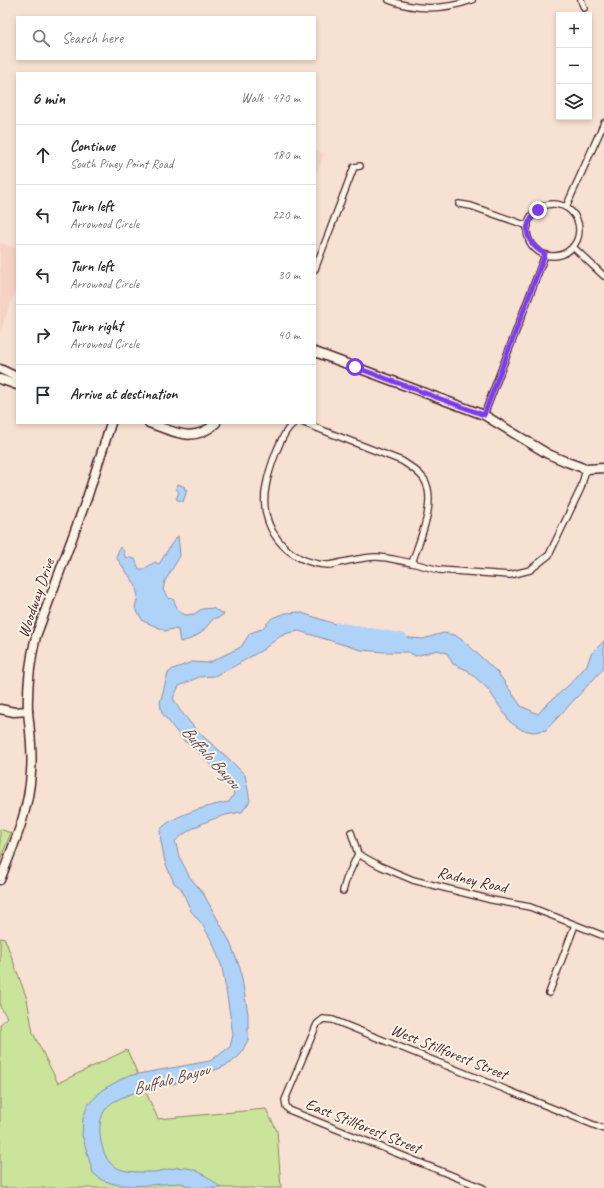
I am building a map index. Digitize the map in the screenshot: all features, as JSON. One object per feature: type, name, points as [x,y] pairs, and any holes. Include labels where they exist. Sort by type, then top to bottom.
[{"type":"street","points":[[390,0],[405,6],[437,8],[458,5],[472,0]]},
{"type":"street","points":[[581,0],[584,8]]},
{"type":"street","points":[[566,207],[603,126]]},
{"type":"street","points":[[316,266],[354,167],[360,166]]},
{"type":"street","points":[[459,204],[471,206],[528,226]]},
{"type":"street","points":[[557,204],[566,207],[574,214],[579,225],[578,238],[573,247],[563,254],[553,256],[536,250],[530,242],[528,226],[530,220],[539,209],[548,205],[557,204]]},
{"type":"street","points":[[573,247],[604,276]]},
{"type":"street","points":[[484,415],[545,254]]},
{"type":"street","points":[[316,352],[484,415],[548,454],[567,462],[586,468],[604,468]]},
{"type":"street","points":[[0,369],[16,377]]},
{"type":"street","points":[[0,379],[16,385]]},
{"type":"street","name":"Woodway Drive","points":[[0,880],[21,827],[29,798],[32,771],[28,711],[29,672],[36,636],[87,498],[111,424]]},
{"type":"street","points":[[152,424],[179,434],[191,435],[199,434],[214,425]]},
{"type":"street","points":[[293,424],[280,443],[268,473],[264,494],[266,518],[280,544],[297,557],[313,563],[329,565],[375,557],[412,563],[439,570],[510,575],[530,570],[550,555],[581,488],[586,468]]},
{"type":"street","points":[[307,424],[402,461],[414,469],[424,479],[430,498],[429,508],[412,563]]},
{"type":"street","points":[[0,709],[14,712],[28,711]]},
{"type":"street","points":[[343,891],[348,875],[358,854],[350,832]]},
{"type":"street","name":"Radney Road","points":[[358,854],[380,866],[413,880],[492,900],[530,907],[604,936]]},
{"type":"street","points":[[548,993],[575,925]]},
{"type":"street","name":"West Stillforest Street","points":[[304,1055],[317,1024],[323,1019],[333,1020],[604,1129]]},
{"type":"street","name":"East Stillforest Street","points":[[304,1055],[285,1100],[286,1106],[290,1110],[483,1188]]},
{"type":"shaded area","points":[[316,150],[324,154],[316,174]]},
{"type":"shaded area","points":[[0,243],[16,248],[16,290],[0,332]]},
{"type":"green space","points":[[0,829],[11,833],[0,860]]},
{"type":"green space","points":[[0,938],[5,939],[27,999],[33,1033],[58,1083],[127,1050],[158,1119],[266,1109],[277,1131],[281,1188],[0,1188],[0,1025],[7,1017],[0,1007]]},
{"type":"water","points":[[178,484],[185,487],[184,489],[187,490],[183,502],[176,499],[179,492],[176,489]]},
{"type":"water","points":[[178,536],[180,556],[165,581],[163,590],[168,598],[173,599],[179,612],[186,615],[194,614],[202,609],[213,608],[224,614],[218,618],[214,618],[201,633],[191,639],[180,642],[178,630],[173,629],[165,631],[143,621],[135,608],[138,596],[135,584],[116,557],[120,547],[123,550],[125,557],[135,559],[139,569],[144,569],[155,562],[159,564]]},
{"type":"water","points":[[299,612],[365,634],[423,639],[443,633],[455,635],[466,643],[498,673],[521,706],[538,714],[569,685],[587,665],[591,654],[604,641],[604,668],[546,730],[534,732],[522,730],[510,722],[488,689],[467,670],[453,664],[447,653],[437,650],[416,656],[408,652],[361,650],[299,631],[288,633],[279,637],[264,649],[214,676],[199,677],[179,686],[173,698],[179,709],[198,732],[245,775],[250,801],[242,812],[216,818],[189,830],[175,841],[179,856],[189,876],[203,893],[229,940],[240,968],[248,1014],[248,1040],[240,1055],[231,1063],[218,1069],[167,1086],[147,1089],[121,1098],[106,1108],[101,1122],[100,1136],[103,1148],[107,1159],[115,1167],[139,1172],[154,1172],[175,1168],[187,1168],[201,1173],[221,1188],[193,1188],[181,1183],[132,1186],[114,1184],[102,1180],[93,1173],[82,1135],[83,1118],[88,1105],[102,1090],[127,1076],[210,1061],[230,1047],[233,1035],[222,967],[213,943],[202,924],[191,911],[181,888],[174,883],[165,862],[160,830],[182,815],[202,808],[229,802],[234,794],[228,783],[192,746],[184,741],[162,713],[160,703],[168,673],[173,669],[192,662],[208,663],[241,647],[250,633],[262,629],[272,618],[286,613]]},
{"type":"waterway","name":"Buffalo Bayou","points":[[338,627],[403,638]]},
{"type":"route","points":[[355,367],[484,415],[545,254],[536,250],[530,242],[528,235],[530,220],[538,210]]}]
